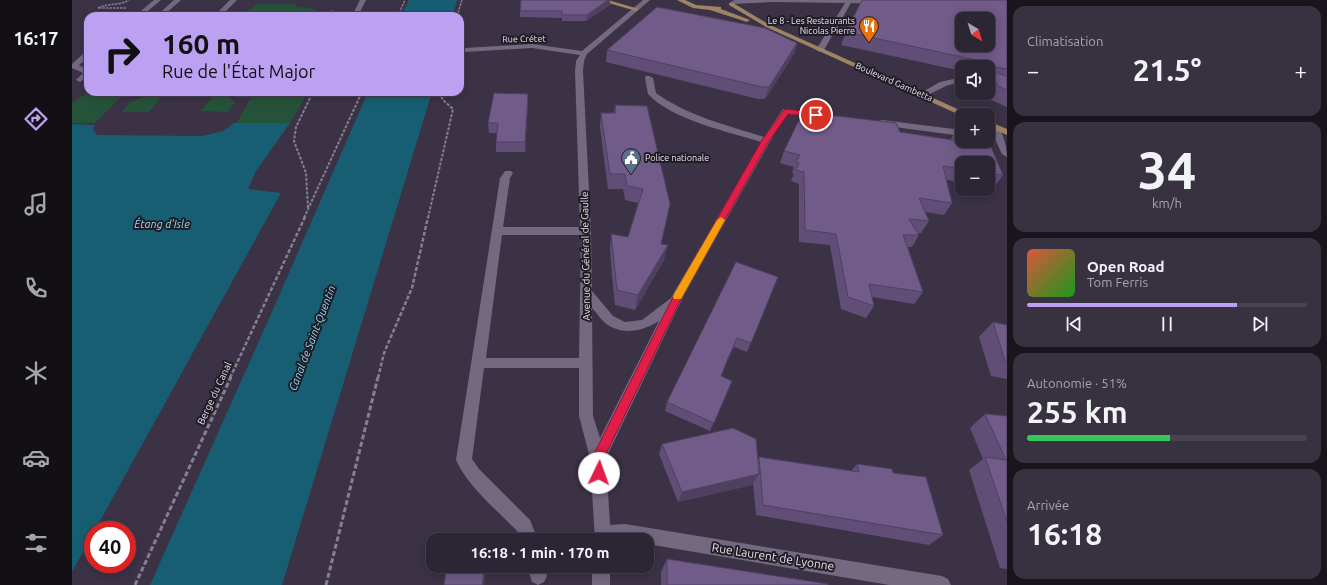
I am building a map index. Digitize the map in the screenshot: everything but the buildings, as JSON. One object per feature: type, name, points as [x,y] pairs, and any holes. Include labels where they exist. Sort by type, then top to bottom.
[{"type":"main road","points":[[601,0],[636,9]]},
{"type":"main road","points":[[680,0],[695,7],[712,8],[724,7],[732,2],[768,26]]},
{"type":"main road","points":[[712,8],[768,26]]},
{"type":"main road","name":"Boulevard Gambetta","points":[[768,26],[955,110]]},
{"type":"main road","points":[[995,128],[1007,132]]},
{"type":"street","points":[[143,12],[158,0]]},
{"type":"street","points":[[164,12],[178,0]]},
{"type":"street","points":[[221,12],[234,0]]},
{"type":"street","points":[[357,12],[363,0]]},
{"type":"street","points":[[584,52],[647,0]]},
{"type":"street","points":[[732,2],[772,0],[849,0],[885,2]]},
{"type":"street","points":[[820,50],[849,0]]},
{"type":"street","points":[[636,9],[647,12]]},
{"type":"street","points":[[779,40],[794,43],[803,42]]},
{"type":"street","name":"Rue Crétet","points":[[465,50],[532,46],[584,52]]},
{"type":"street","name":"Avenue du Général de Gaulle","points":[[584,52],[580,61],[579,71],[586,231],[586,416],[598,458],[603,533]]},
{"type":"street","points":[[84,57],[74,66],[84,68]]},
{"type":"street","points":[[649,78],[652,94],[663,103],[684,115],[765,140]]},
{"type":"street","points":[[921,95],[943,84],[955,81]]},
{"type":"street","points":[[598,458],[678,295],[765,140],[786,111],[839,118]]},
{"type":"street","points":[[870,122],[955,132]]},
{"type":"street","points":[[995,134],[1007,154]]},
{"type":"street","points":[[508,173],[505,178],[464,460],[473,474],[524,526],[527,533]]},
{"type":"street","points":[[497,231],[586,231]]},
{"type":"street","points":[[586,292],[609,319],[624,327],[645,324],[657,316],[678,295]]},
{"type":"street","points":[[479,363],[585,364]]},
{"type":"street","name":"Rue Laurent de Lyonne","points":[[621,533],[631,533]]},
{"type":"street","name":"Rue Laurent de Lyonne","points":[[654,537],[942,585]]},
{"type":"street","points":[[601,573],[601,585]]},
{"type":"path","points":[[129,0],[123,5],[102,5],[98,8],[148,8]]},
{"type":"path","points":[[400,12],[405,0]]},
{"type":"path","points":[[459,12],[462,0]]},
{"type":"path","points":[[308,208],[306,173],[294,141],[296,127],[311,96]]},
{"type":"path","name":"Berge du Canal","points":[[135,585],[360,96]]},
{"type":"path","points":[[326,585],[384,353],[412,288],[453,109],[443,100],[441,96]]},
{"type":"green space","points":[[257,4],[296,4],[296,7],[310,8],[320,12],[246,12]]},
{"type":"green space","points":[[84,95],[142,96],[121,97],[95,123],[72,123],[72,103]]},
{"type":"green space","points":[[147,96],[163,96],[149,112],[122,112],[130,102]]},
{"type":"green space","points":[[213,96],[228,96],[235,102],[228,112],[201,111]]},
{"type":"green space","points":[[235,96],[306,96],[290,123],[237,123],[251,97],[238,98]]},
{"type":"water","points":[[409,0],[457,0],[454,12],[403,12]]},
{"type":"water","name":"Canal de Saint-Quentin","points":[[366,96],[431,96],[282,585],[150,585]]},
{"type":"water","name":"Étang d'Isle","points":[[234,123],[290,123],[256,171],[248,189],[281,193],[100,521],[84,521],[84,550],[72,572],[72,124],[95,125],[93,129],[97,135],[202,136],[223,131]]},
{"type":"slow traffic","points":[[678,297],[721,220]]},
{"type":"place","name":"Le 8 - Les Restaurants Nicolas Pierre","points":[[869,43]]},
{"type":"place","name":"Police nationale","points":[[631,175]]},
{"type":"route","points":[[599,473],[598,458],[678,295],[765,140],[786,111],[816,115]]}]
